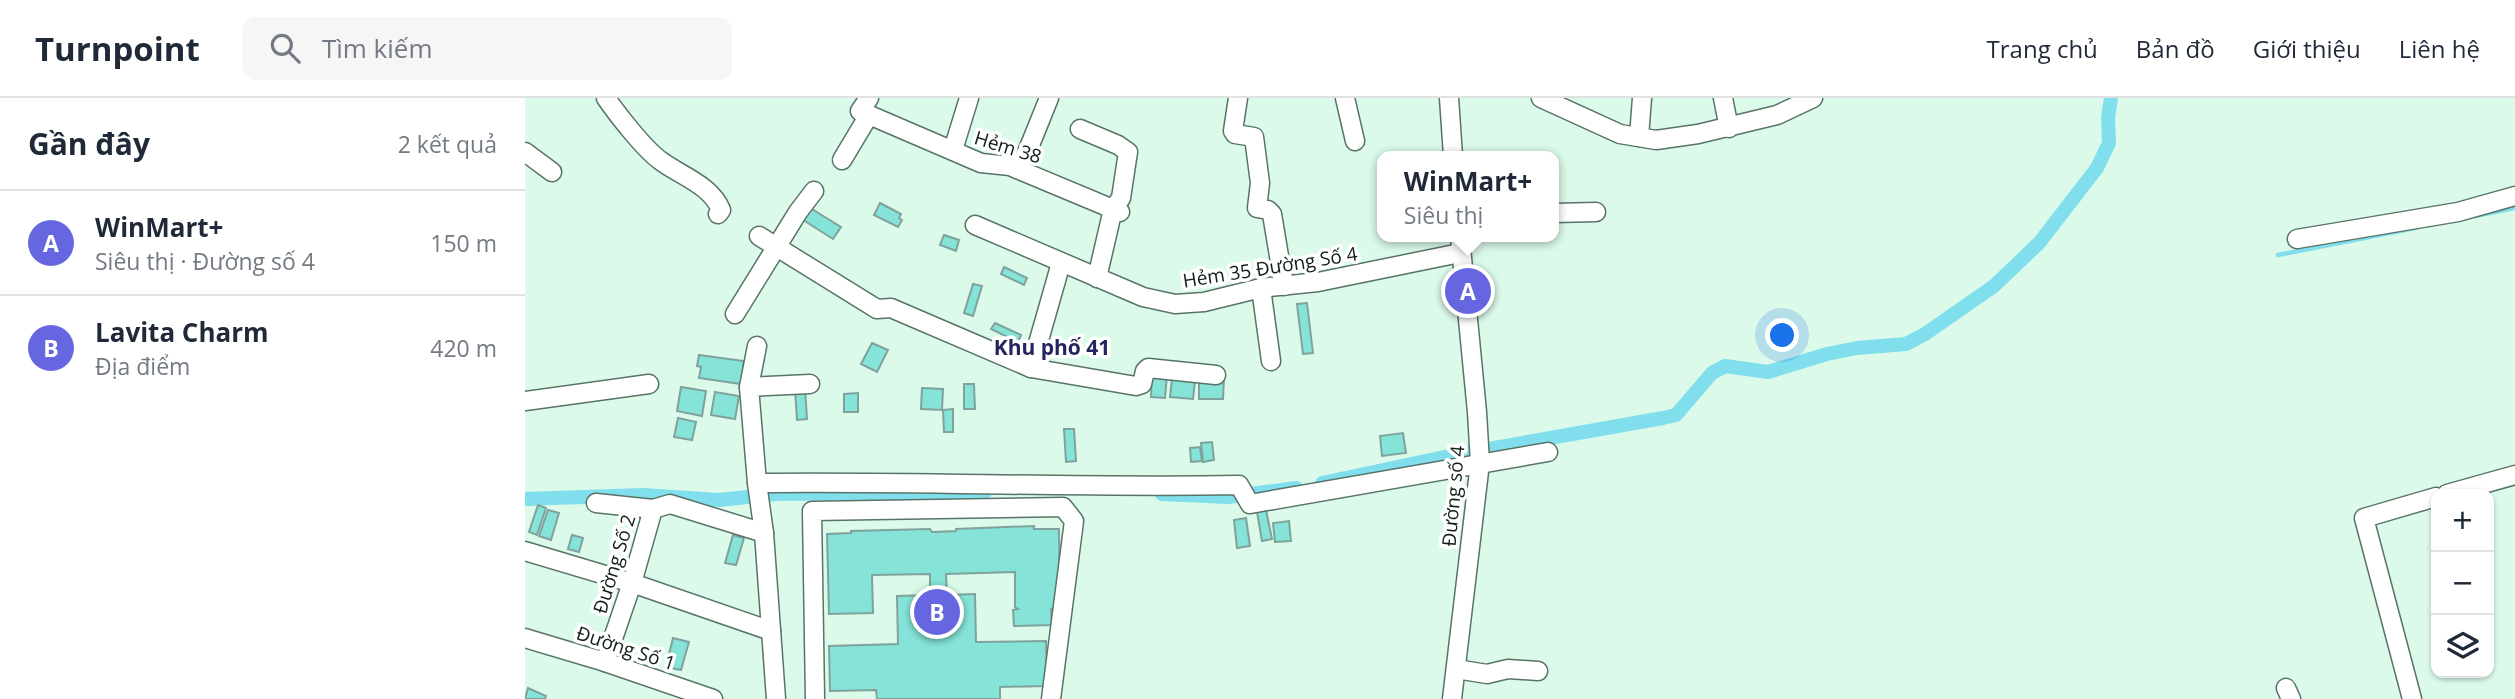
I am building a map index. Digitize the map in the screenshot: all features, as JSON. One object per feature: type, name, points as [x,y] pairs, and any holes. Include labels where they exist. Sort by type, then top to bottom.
[{"type":"street","points":[[606,98],[659,160],[697,182],[718,203],[721,210],[718,214]]},
{"type":"street","points":[[953,150],[969,98]]},
{"type":"street","points":[[1017,169],[1028,150],[1049,98]]},
{"type":"street","points":[[1238,98],[1233,131],[1235,134],[1254,137],[1260,183],[1257,208],[1268,210],[1272,214],[1284,286]]},
{"type":"street","points":[[1345,98],[1355,141]]},
{"type":"street","points":[[1448,98],[1453,151]]},
{"type":"street","points":[[1541,98],[1620,134],[1656,140],[1729,128],[1777,116],[1806,100]]},
{"type":"street","points":[[1639,137],[1642,98]]},
{"type":"street","points":[[1723,98],[1729,128]]},
{"type":"street","points":[[842,160],[869,106]]},
{"type":"street","name":"Hẻm 38","points":[[869,106],[981,163],[1017,169],[1117,210]]},
{"type":"street","points":[[1080,129],[1128,152],[1121,198],[1097,278]]},
{"type":"street","points":[[525,152],[552,172]]},
{"type":"street","points":[[735,314],[814,191]]},
{"type":"street","points":[[2297,239],[2458,212],[2515,196]]},
{"type":"street","points":[[1559,213],[1596,212]]},
{"type":"street","name":"Hẻm 35 Đường Số 4","points":[[975,225],[1143,297],[1174,304],[1204,302],[1261,288],[1318,282],[1460,245]]},
{"type":"street","points":[[759,236],[877,309],[891,308],[1031,368],[1136,386],[1142,384],[1148,368],[1216,374]]},
{"type":"street","name":"Đường số 4","points":[[1452,699],[1480,463],[1460,245]]},
{"type":"street","points":[[1031,368],[1061,263]]},
{"type":"street","points":[[1261,288],[1271,361]]},
{"type":"street","points":[[757,346],[749,387],[764,533],[776,699]]},
{"type":"street","points":[[525,401],[649,384]]},
{"type":"street","points":[[749,387],[810,384]]},
{"type":"street","points":[[757,483],[889,481],[1239,485],[1250,504],[1548,452]]},
{"type":"street","points":[[2465,489],[2515,475]]},
{"type":"street","points":[[2412,699],[2364,518],[2431,498]]},
{"type":"street","points":[[596,503],[653,509]]},
{"type":"street","name":"Đường Số 2","points":[[605,662],[632,583],[653,509],[670,504],[764,533]]},
{"type":"street","points":[[815,699],[813,511],[1063,507],[1075,521],[1051,699]]},
{"type":"street","points":[[525,551],[632,583],[771,631]]},
{"type":"street","name":"Đường Số 1","points":[[525,638],[713,699]]},
{"type":"street","points":[[1456,669],[1487,674],[1508,669],[1538,671]]},
{"type":"building","points":[[880,203],[901,214],[899,218],[902,220],[898,227],[874,215]]},
{"type":"building","points":[[807,206],[841,227],[833,239],[800,218]]},
{"type":"building","points":[[944,235],[959,240],[956,251],[940,245]]},
{"type":"building","points":[[1004,267],[1027,278],[1024,285],[1001,274]]},
{"type":"building","points":[[973,284],[982,286],[973,316],[964,313]]},
{"type":"building","points":[[1307,303],[1313,353],[1303,354],[1297,304]]},
{"type":"building","points":[[995,323],[1021,335],[1018,342],[991,329]]},
{"type":"building","points":[[872,343],[888,350],[877,372],[861,364]]},
{"type":"building","points":[[699,355],[744,361],[741,384],[699,378]]},
{"type":"building","points":[[1152,374],[1167,375],[1165,398],[1151,397]]},
{"type":"building","points":[[1172,378],[1195,381],[1193,399],[1170,397]]},
{"type":"building","points":[[1199,378],[1224,378],[1223,399],[1199,399]]},
{"type":"building","points":[[964,384],[974,384],[975,409],[964,409]]},
{"type":"building","points":[[681,387],[706,391],[702,416],[677,411]]},
{"type":"building","points":[[805,388],[807,419],[797,420],[795,389]]},
{"type":"building","points":[[922,388],[943,389],[942,410],[921,409]]},
{"type":"building","points":[[715,392],[739,396],[735,419],[711,415]]},
{"type":"building","points":[[858,393],[858,412],[844,412],[844,394]]},
{"type":"building","points":[[953,409],[953,432],[944,432],[943,410]]},
{"type":"building","points":[[678,418],[696,422],[692,440],[674,437]]},
{"type":"building","points":[[1064,429],[1074,429],[1076,461],[1066,462]]},
{"type":"building","points":[[1403,433],[1406,453],[1382,456],[1380,436]]},
{"type":"building","points":[[1212,442],[1214,460],[1203,462],[1201,443]]},
{"type":"building","points":[[1200,447],[1202,461],[1191,462],[1190,448]]},
{"type":"building","points":[[538,505],[546,508],[537,535],[529,532]]},
{"type":"building","points":[[548,510],[559,513],[551,540],[539,536]]},
{"type":"building","points":[[1266,510],[1272,539],[1262,541],[1257,512]]},
{"type":"building","points":[[1246,518],[1250,546],[1237,548],[1234,520]]},
{"type":"building","points":[[1289,521],[1291,541],[1275,542],[1273,523]]},
{"type":"building","points":[[1034,526],[1034,529],[1059,529],[1060,608],[1051,609],[1052,625],[1014,626],[1013,610],[1018,609],[1015,607],[1015,572],[946,574],[947,595],[975,594],[976,642],[1046,641],[1047,686],[1000,687],[1000,699],[877,699],[876,690],[830,691],[829,646],[898,644],[897,596],[930,595],[930,574],[872,575],[873,613],[829,614],[827,534]]},
{"type":"building","points":[[572,535],[583,538],[579,552],[568,549]]},
{"type":"building","points":[[733,535],[744,538],[736,565],[725,563]]},
{"type":"building","points":[[673,638],[689,642],[681,670],[666,667]]},
{"type":"building","points":[[528,688],[546,696],[545,699],[525,699]]},
{"type":"waterway","points":[[1322,483],[1449,456],[1676,415],[1712,373],[1725,366],[1768,372],[1827,354],[1857,348],[1906,344],[1925,334],[1994,286],[2039,243],[2097,168],[2109,143],[2108,117],[2111,98]]},
{"type":"waterway","points":[[2475,216],[2515,208]]},
{"type":"waterway","points":[[2278,255],[2415,228]]},
{"type":"waterway","points":[[1162,494],[1228,497],[1296,488]]},
{"type":"waterway","points":[[525,499],[643,495],[719,500],[776,494],[985,492]]},
{"type":"place","name":"WinMart+","points":[[1468,291]]},
{"type":"place","name":"Lavita Charm","points":[[937,612]]},
{"type":"district","name":"Khu phố 41","points":[[1052,347]]}]
